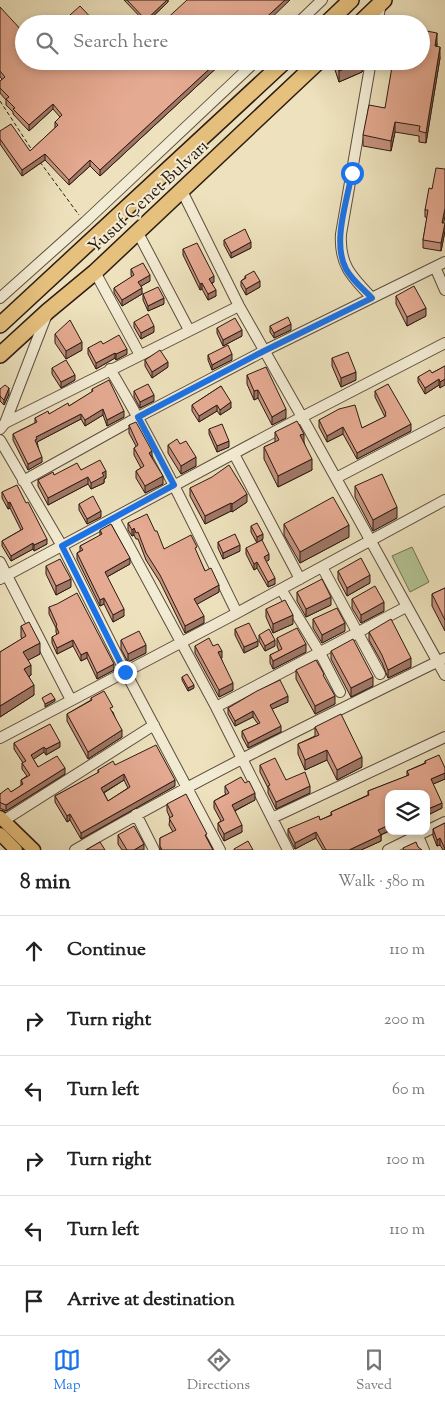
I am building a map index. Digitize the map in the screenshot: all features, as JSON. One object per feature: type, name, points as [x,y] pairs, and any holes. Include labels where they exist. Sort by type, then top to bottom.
[{"type":"highway","points":[[335,15],[351,0]]},
{"type":"highway","points":[[368,15],[382,2]]},
{"type":"highway","name":"Yusuf Çenet Bulvarı","points":[[0,325],[275,70]]},
{"type":"highway","name":"Yusuf Çenet Bulvarı","points":[[0,355],[182,191],[310,70]]},
{"type":"main road","points":[[2,819],[34,850]]},
{"type":"main road","points":[[0,834],[16,850]]},
{"type":"street","points":[[306,15],[322,0]]},
{"type":"street","points":[[379,15],[382,2]]},
{"type":"street","points":[[0,298],[85,222],[246,70]]},
{"type":"street","points":[[369,70],[340,234],[340,246],[343,262],[347,270],[372,298]]},
{"type":"street","points":[[182,191],[239,306],[371,540],[406,607],[442,659],[445,675]]},
{"type":"street","points":[[137,231],[189,330]]},
{"type":"street","points":[[23,481],[138,417],[264,351],[445,262]]},
{"type":"street","points":[[435,267],[445,290]]},
{"type":"street","points":[[94,272],[140,355]]},
{"type":"street","points":[[2,422],[239,306]]},
{"type":"street","points":[[2,422],[48,310]]},
{"type":"street","points":[[3,577],[302,417],[445,343]]},
{"type":"street","points":[[110,369],[174,485],[237,613]]},
{"type":"street","points":[[336,478],[445,421]]},
{"type":"street","points":[[0,440],[62,546],[125,672],[220,850]]},
{"type":"street","points":[[234,454],[300,579]]},
{"type":"street","points":[[0,738],[237,613],[445,500]]},
{"type":"street","points":[[114,518],[243,758],[288,850]]},
{"type":"street","points":[[0,562],[3,577],[71,700]]},
{"type":"street","points":[[322,567],[380,674]]},
{"type":"street","points":[[281,589],[320,653],[340,692]]},
{"type":"street","points":[[216,707],[406,607]]},
{"type":"street","points":[[75,850],[136,814],[243,758],[442,659]]},
{"type":"street","points":[[2,819],[154,725]]},
{"type":"street","points":[[272,818],[445,737]]},
{"type":"street","points":[[136,814],[154,850]]},
{"type":"street","points":[[388,850],[445,822]]},
{"type":"street","points":[[418,836],[424,850]]},
{"type":"path","points":[[0,101],[31,149]]},
{"type":"path","points":[[37,157],[85,222]]},
{"type":"green space","points":[[412,547],[429,582],[410,592],[392,556]]},
{"type":"building","points":[[127,0],[167,0],[151,15],[141,15]]},
{"type":"building","points":[[187,0],[285,0],[269,15],[171,15]]},
{"type":"building","points":[[80,6],[88,15],[70,15]]},
{"type":"building","points":[[0,7],[15,23],[15,70],[208,70],[100,170],[90,160],[69,180],[45,154],[22,170],[0,139],[0,131],[11,124],[30,151],[58,125],[55,122],[62,115],[53,104],[29,125],[13,109],[15,108],[6,99],[9,97],[0,88],[0,81],[5,77],[0,71]]},
{"type":"building","points":[[430,32],[437,33],[435,46],[440,47],[426,133],[419,131],[420,126],[395,122],[391,141],[363,135],[369,105],[385,108],[391,70],[430,70]]},
{"type":"building","points":[[436,168],[445,169],[445,208],[442,223],[445,223],[441,243],[423,240],[428,210],[425,210],[429,188],[432,189]]},
{"type":"building","points":[[245,229],[251,242],[231,253],[224,240]]},
{"type":"building","points":[[197,243],[214,276],[209,279],[216,290],[208,294],[202,283],[200,284],[183,249]]},
{"type":"building","points":[[143,263],[150,275],[138,282],[142,288],[122,300],[114,288],[134,275],[131,269]]},
{"type":"building","points":[[254,271],[260,281],[246,289],[241,281],[246,278],[245,276]]},
{"type":"building","points":[[414,286],[426,308],[407,317],[396,296]]},
{"type":"building","points":[[158,287],[164,298],[148,306],[143,294]]},
{"type":"building","points":[[148,314],[154,326],[141,333],[134,322]]},
{"type":"building","points":[[288,317],[291,324],[274,333],[270,326]]},
{"type":"building","points":[[235,318],[242,330],[223,340],[217,328]]},
{"type":"building","points":[[70,320],[82,342],[66,351],[55,334]]},
{"type":"building","points":[[119,335],[127,349],[96,363],[88,348],[101,341],[103,344]]},
{"type":"building","points":[[228,345],[232,354],[212,365],[208,355]]},
{"type":"building","points":[[160,350],[168,362],[152,372],[145,360]]},
{"type":"building","points":[[348,352],[356,372],[341,378],[332,358]]},
{"type":"building","points":[[66,360],[75,375],[61,382],[52,368]]},
{"type":"building","points":[[445,366],[445,379],[440,382],[439,379],[425,388],[418,377],[430,370],[432,373]]},
{"type":"building","points":[[266,367],[286,409],[272,417],[258,390],[254,391],[247,375]]},
{"type":"building","points":[[109,380],[124,411],[107,420],[103,409],[85,420],[81,414],[36,437],[37,439],[35,440],[42,457],[28,464],[13,434],[37,422],[35,418],[48,411],[49,414],[68,403],[69,406],[93,391],[92,389]]},
{"type":"building","points":[[148,384],[154,395],[140,402],[134,391]]},
{"type":"building","points":[[388,384],[411,424],[357,453],[343,427],[327,436],[319,420],[339,409],[355,405],[362,428],[386,416],[375,391]]},
{"type":"building","points":[[5,385],[9,388],[4,400],[0,396],[0,389]]},
{"type":"building","points":[[221,386],[231,402],[220,410],[217,405],[199,416],[192,405]]},
{"type":"building","points":[[297,421],[304,434],[300,435],[312,459],[278,476],[264,447],[279,440],[275,432]]},
{"type":"building","points":[[136,422],[152,451],[149,453],[163,476],[145,486],[136,471],[144,466],[134,448],[138,445],[129,425]]},
{"type":"building","points":[[222,424],[229,441],[217,446],[209,429]]},
{"type":"building","points":[[177,439],[180,444],[186,441],[196,457],[181,466],[168,445]]},
{"type":"building","points":[[100,460],[106,471],[102,473],[104,476],[91,483],[88,477],[48,498],[38,480],[53,472],[54,475],[77,463],[81,470]]},
{"type":"building","points":[[229,465],[247,494],[232,504],[205,516],[190,488],[212,477]]},
{"type":"building","points":[[382,474],[397,507],[373,520],[355,486]]},
{"type":"building","points":[[17,485],[47,539],[34,545],[33,543],[11,556],[2,541],[23,529],[10,502],[8,503],[2,492]]},
{"type":"building","points":[[93,496],[101,511],[87,519],[79,504]]},
{"type":"building","points":[[333,497],[349,525],[300,552],[284,524]]},
{"type":"building","points":[[147,514],[155,531],[157,531],[164,549],[191,535],[205,571],[211,568],[219,585],[194,599],[204,616],[185,626],[160,575],[146,553],[138,532],[136,533],[134,528],[132,530],[128,523]]},
{"type":"building","points":[[257,523],[263,534],[257,537],[251,526]]},
{"type":"building","points":[[111,524],[130,558],[105,572],[124,609],[113,615],[104,598],[100,600],[77,553],[83,550],[80,546],[102,534],[100,530]]},
{"type":"building","points":[[235,534],[240,545],[223,553],[218,542]]},
{"type":"building","points":[[262,540],[269,554],[264,557],[275,578],[268,582],[257,562],[254,564],[246,548]]},
{"type":"building","points":[[361,558],[370,575],[347,588],[338,571]]},
{"type":"building","points":[[60,559],[71,579],[56,586],[46,566]]},
{"type":"building","points":[[322,579],[331,597],[306,609],[297,592]]},
{"type":"building","points":[[375,586],[384,602],[361,615],[352,599]]},
{"type":"building","points":[[445,588],[445,620],[432,594]]},
{"type":"building","points":[[77,593],[114,664],[97,673],[87,652],[81,655],[73,640],[57,648],[52,637],[59,633],[49,607]]},
{"type":"building","points":[[285,600],[293,615],[273,624],[266,609]]},
{"type":"building","points":[[337,608],[345,623],[322,635],[313,619]]},
{"type":"building","points":[[391,619],[411,658],[388,670],[369,632]]},
{"type":"building","points":[[29,622],[40,643],[23,652],[31,665],[24,669],[34,685],[0,706],[0,652],[26,636],[21,626]]},
{"type":"building","points":[[249,623],[258,641],[244,647],[235,629]]},
{"type":"building","points":[[297,628],[306,644],[273,661],[270,655],[282,649],[277,638]]},
{"type":"building","points":[[269,629],[275,640],[265,646],[259,635]]},
{"type":"building","points":[[139,631],[146,645],[128,654],[121,640]]},
{"type":"building","points":[[209,638],[213,646],[218,644],[222,651],[218,652],[233,683],[219,690],[195,646]]},
{"type":"building","points":[[353,639],[373,677],[351,688],[331,651]]},
{"type":"building","points":[[316,660],[335,696],[315,706],[296,670]]},
{"type":"building","points":[[187,674],[194,685],[188,688],[182,677]]},
{"type":"building","points":[[280,680],[288,696],[270,705],[281,726],[248,743],[242,731],[260,723],[253,711],[235,721],[228,708]]},
{"type":"building","points":[[104,691],[113,707],[110,708],[122,730],[88,752],[67,714]]},
{"type":"building","points":[[51,693],[55,699],[45,704],[42,698]]},
{"type":"building","points":[[341,714],[362,757],[337,770],[327,750],[305,760],[298,744],[319,735],[315,727]]},
{"type":"building","points":[[50,724],[60,742],[46,749],[44,747],[31,755],[38,767],[57,756],[65,768],[6,805],[1,803],[0,794],[8,788],[11,792],[23,784],[21,780],[30,775],[22,763],[26,761],[14,743]]},
{"type":"building","points":[[156,745],[175,780],[81,833],[70,814],[67,816],[55,796],[99,772],[98,770],[113,761],[115,765]],"holes":[[[124,774],[130,787],[108,801],[101,788]]]},
{"type":"building","points":[[439,755],[445,768],[445,773],[431,779],[442,803],[430,808],[430,790],[385,790],[385,827],[378,830],[381,835],[349,850],[326,850],[316,832],[295,843],[288,829],[319,816],[320,820],[332,815],[331,812],[369,795],[368,791],[409,775],[407,771],[426,763],[425,761]]},
{"type":"building","points":[[275,758],[286,780],[305,772],[310,786],[276,802],[260,765]]},
{"type":"building","points":[[241,777],[245,783],[249,781],[255,793],[232,805],[242,825],[224,834],[218,823],[224,820],[214,801],[229,793],[225,786]]},
{"type":"building","points":[[186,794],[207,834],[205,835],[213,850],[162,850],[160,846],[160,838],[176,830],[169,818],[173,816],[167,804]]},
{"type":"building","points":[[445,823],[445,849],[440,838],[437,840],[433,829]]},
{"type":"building","points":[[134,826],[144,844],[134,850],[127,850],[118,835]]},
{"type":"building","points":[[248,841],[253,850],[234,850],[234,849]]},
{"type":"building","points":[[100,842],[105,850],[86,850]]},
{"type":"building","points":[[416,842],[422,850],[404,850],[403,848]]},
{"type":"route","points":[[125,672],[62,546],[174,485],[138,417],[264,351],[372,298],[347,270],[343,262],[340,246],[340,234],[352,173]]}]
